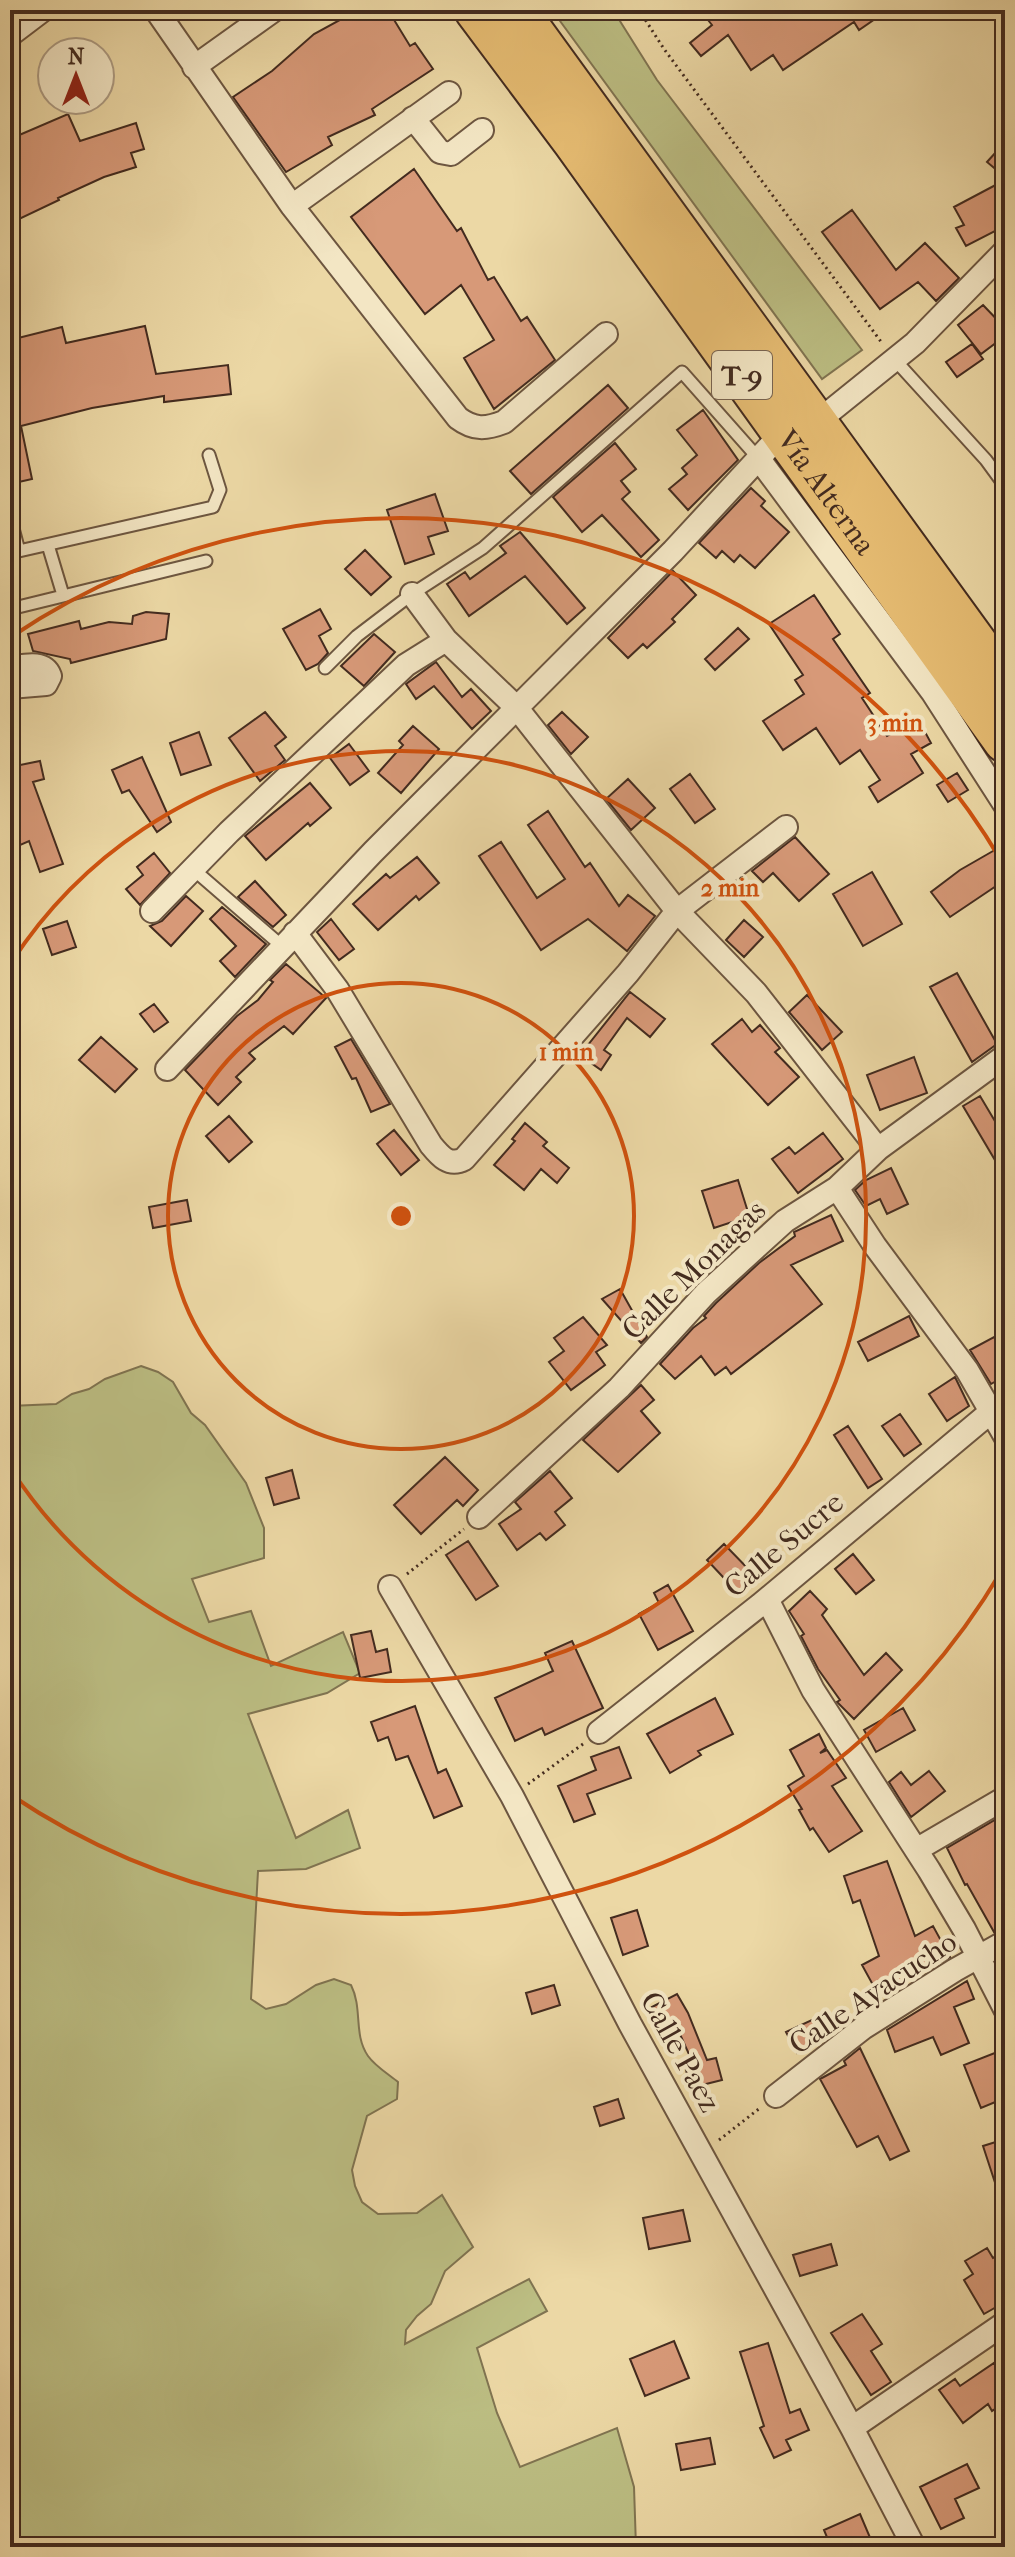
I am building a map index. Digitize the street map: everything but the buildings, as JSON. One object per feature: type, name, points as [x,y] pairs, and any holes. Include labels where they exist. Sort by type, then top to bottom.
[{"type":"highway","name":"Vía Alterna","points":[[476,10],[1005,741]]},
{"type":"highway","name":"Vía Alterna","points":[[516,10],[786,438],[1005,684]]},
{"type":"street","points":[[10,35],[43,10]]},
{"type":"street","points":[[156,10],[292,206],[458,418],[469,426],[487,429],[504,422],[606,334]]},
{"type":"street","points":[[194,67],[274,10]]},
{"type":"street","points":[[292,206],[449,93]]},
{"type":"street","points":[[413,118],[440,152],[451,154],[482,130]]},
{"type":"street","points":[[167,1069],[516,707],[786,438],[915,343],[1005,251]]},
{"type":"street","points":[[786,438],[933,693],[1005,805]]},
{"type":"street","points":[[412,594],[446,640],[516,707],[677,911],[756,993],[878,1149]]},
{"type":"street","points":[[152,911],[406,665],[446,640]]},
{"type":"street","points":[[10,668],[42,666],[50,676],[46,684],[10,687]]},
{"type":"street","points":[[289,940],[337,989],[431,1145],[444,1159],[455,1162],[464,1159],[587,1020],[677,911],[786,827]]},
{"type":"street","name":"Calle Monagas","points":[[479,1517],[619,1388],[706,1293],[785,1221],[837,1188],[878,1149],[1005,1056]]},
{"type":"street","points":[[837,1188],[875,1246],[967,1370],[998,1406],[1005,1436]]},
{"type":"street","name":"Calle Sucre","points":[[599,1732],[767,1599],[998,1406]]},
{"type":"street","name":"Calle Paez","points":[[390,1587],[512,1796],[630,2024],[914,2547]]},
{"type":"street","points":[[767,1599],[813,1690],[916,1850],[979,1957],[1005,2009]]},
{"type":"street","points":[[916,1850],[1005,1798]]},
{"type":"street","name":"Calle Ayacucho","points":[[776,2096],[863,2028],[1005,1942]]},
{"type":"street","points":[[852,2428],[1005,2323]]},
{"type":"lane","points":[[895,360],[986,460],[1005,486]]},
{"type":"lane","points":[[325,668],[357,636],[412,594],[483,548],[682,372],[786,438]]},
{"type":"lane","points":[[10,517],[14,552],[213,507],[220,490],[209,455]]},
{"type":"lane","points":[[48,545],[63,595]]},
{"type":"lane","points":[[10,609],[206,561]]},
{"type":"lane","points":[[193,869],[289,940]]},
{"type":"path","points":[[639,10],[664,49],[895,360]]},
{"type":"path","points":[[390,1587],[479,1517]]},
{"type":"path","points":[[512,1796],[599,1732]]},
{"type":"path","points":[[701,2154],[776,2096]]},
{"type":"green space","points":[[552,10],[613,10],[657,80],[862,350],[822,379]]},
{"type":"green space","points":[[141,1366],[173,1382],[191,1413],[205,1425],[246,1483],[264,1528],[264,1558],[192,1579],[209,1622],[251,1611],[271,1666],[343,1632],[360,1673],[327,1693],[248,1714],[296,1838],[348,1810],[360,1848],[306,1869],[258,1871],[251,1999],[266,2009],[286,2004],[316,1985],[334,1979],[351,1985],[357,2003],[363,2048],[374,2063],[398,2082],[397,2099],[367,2116],[352,2170],[362,2202],[378,2214],[417,2213],[442,2195],[473,2247],[445,2271],[431,2304],[406,2330],[405,2344],[529,2279],[547,2311],[477,2348],[497,2413],[520,2467],[617,2428],[634,2487],[636,2547],[10,2547],[10,1406],[56,1404],[105,1379]]}]
